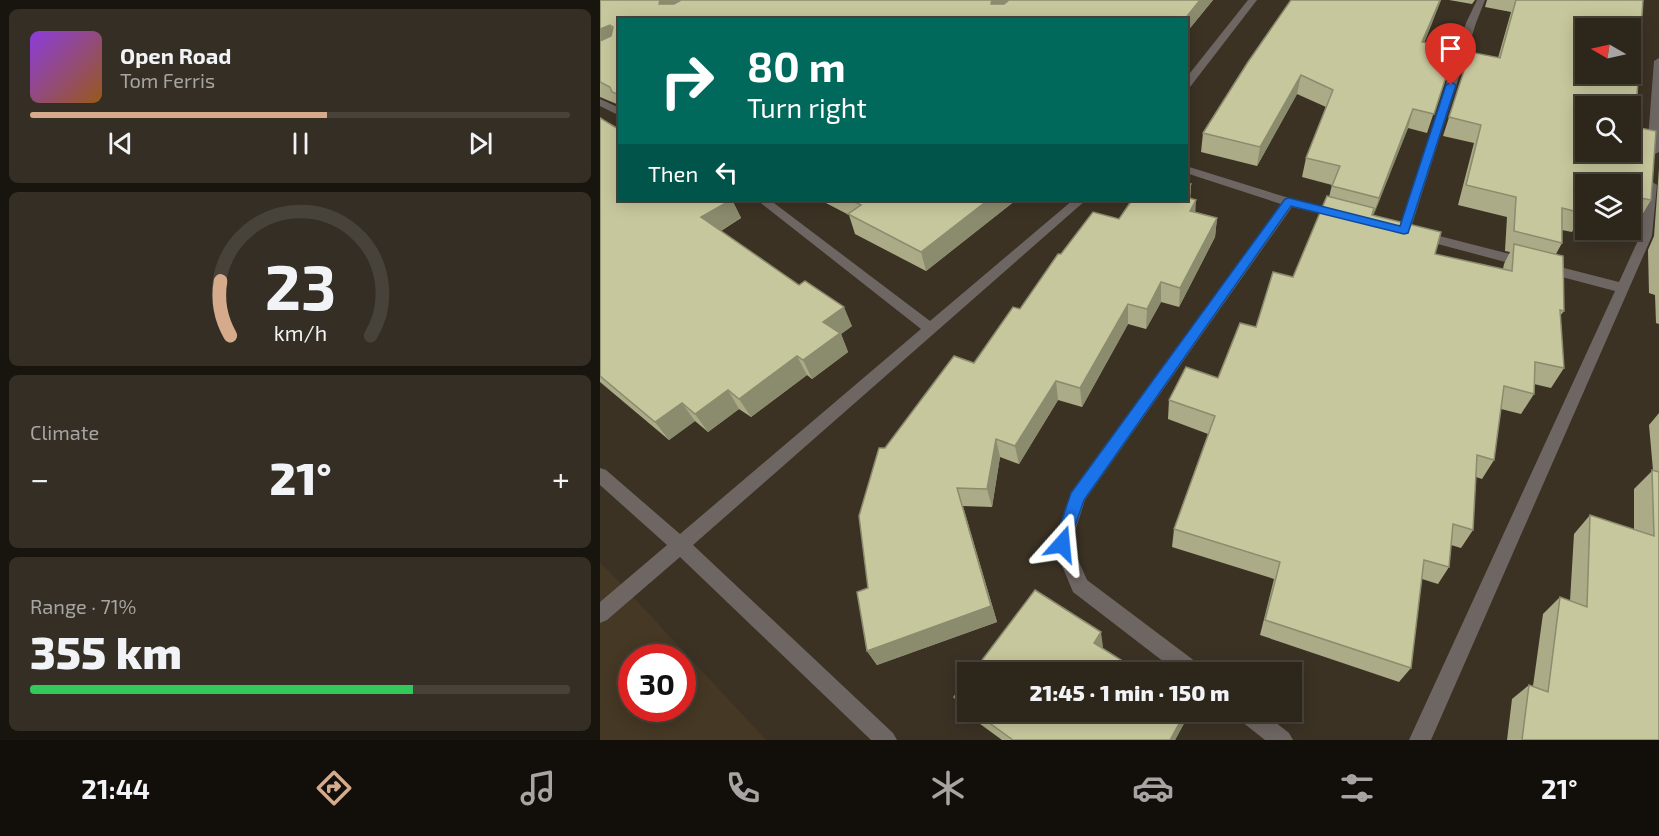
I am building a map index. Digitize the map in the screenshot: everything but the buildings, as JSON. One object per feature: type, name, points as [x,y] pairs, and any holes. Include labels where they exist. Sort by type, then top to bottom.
[{"type":"street","points":[[1188,82],[1253,0]]},
{"type":"street","points":[[1481,0],[1398,229],[1623,288]]},
{"type":"street","points":[[1420,740],[1646,236],[1659,61]]},
{"type":"street","points":[[600,102],[618,112]]},
{"type":"street","points":[[1188,170],[1289,202],[1358,219]]},
{"type":"street","points":[[764,201],[931,329]]},
{"type":"street","points":[[600,614],[1079,201]]},
{"type":"street","points":[[1180,662],[1080,586],[1062,544],[1077,497],[1289,202]]},
{"type":"street","points":[[600,475],[679,544],[886,740]]},
{"type":"street","points":[[1258,722],[1282,740]]},
{"type":"shaded area","points":[[600,563],[677,644],[618,644],[618,722],[696,722],[696,665],[766,740],[600,740]]},
{"type":"route","points":[[1062,544],[1077,497],[1289,202],[1404,231],[1451,85]]}]
